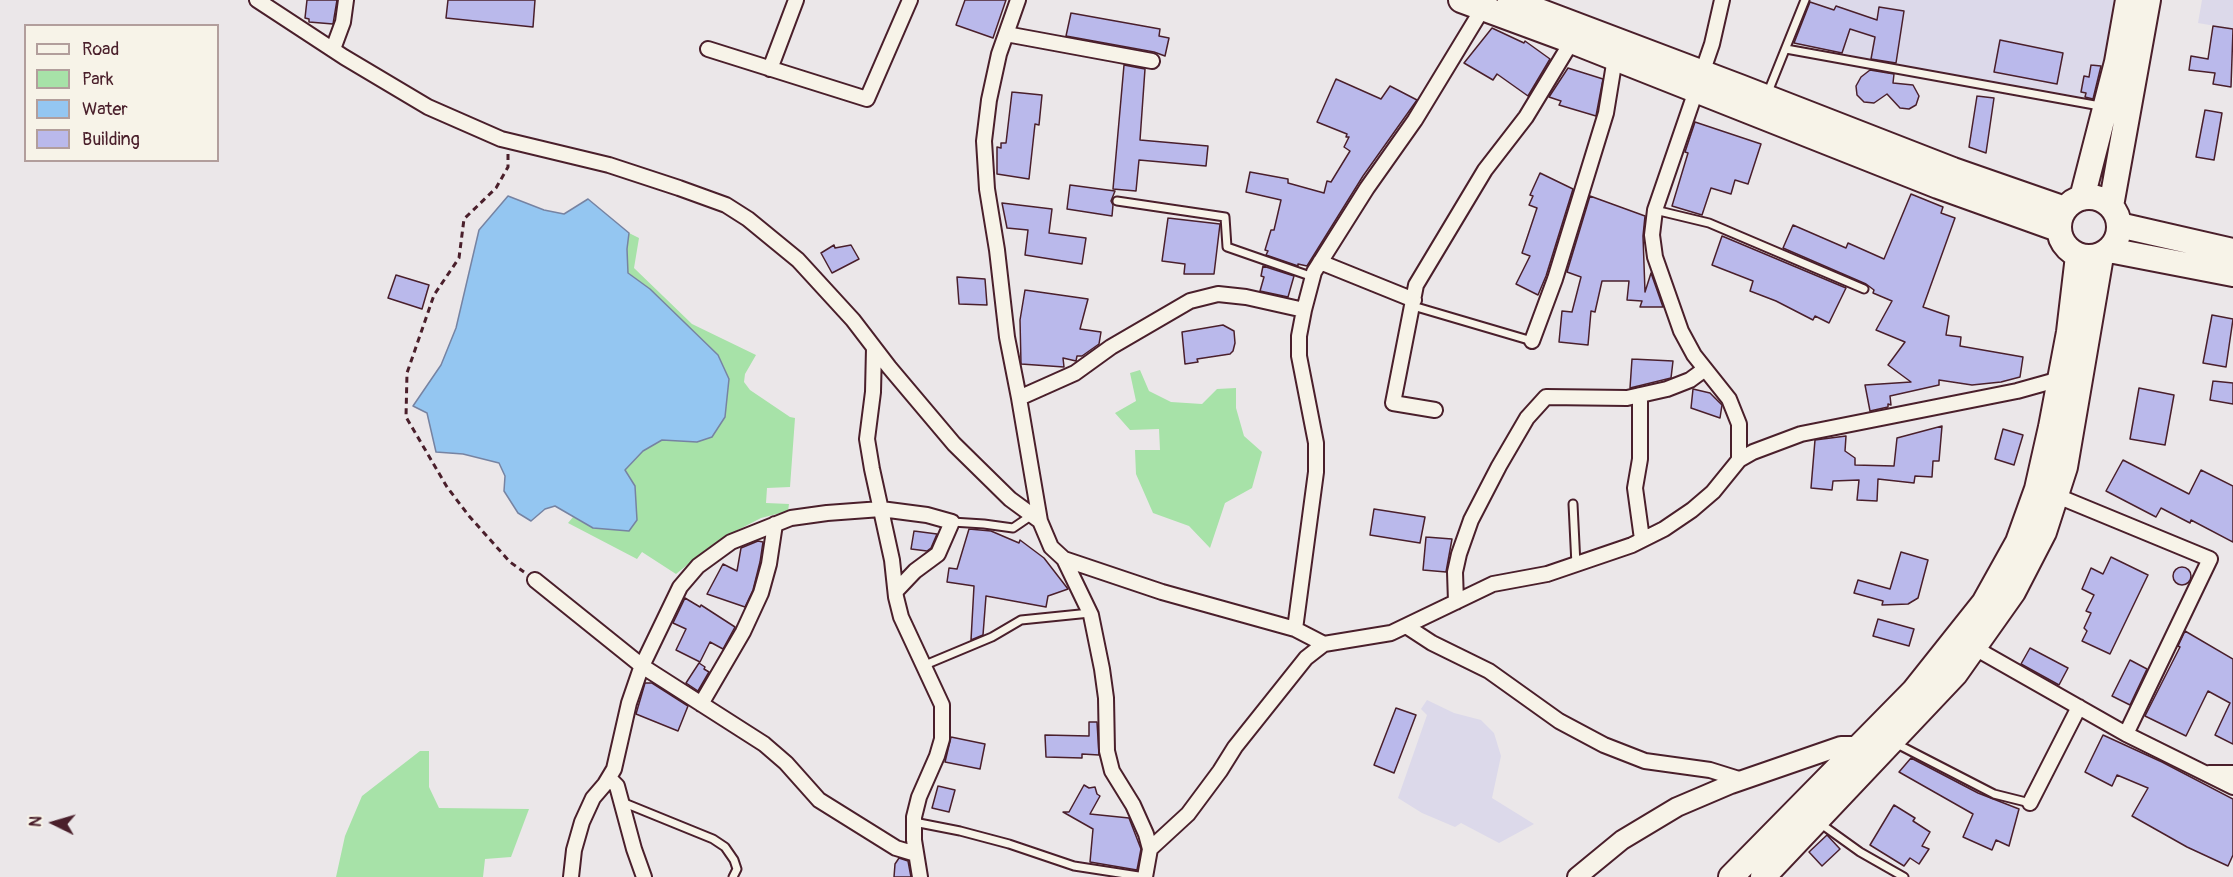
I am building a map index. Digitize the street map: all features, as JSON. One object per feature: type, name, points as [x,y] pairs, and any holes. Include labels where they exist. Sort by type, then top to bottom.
[{"type":"highway","points":[[1461,0],[1577,34],[1699,81],[1938,186],[2068,212],[2092,197],[2102,200],[2115,215],[2233,251]]},
{"type":"highway","points":[[1510,0],[1577,34],[1614,58],[1766,97],[2068,212]]},
{"type":"highway","points":[[2128,0],[2117,62],[2105,107],[2068,212],[2061,239],[2067,248],[2096,254],[2233,274]]},
{"type":"highway","points":[[1731,877],[1955,674],[2013,592],[2044,532],[2060,380],[2068,332],[2096,254],[2115,243],[2115,215],[2148,0]]},
{"type":"highway","points":[[1763,877],[1816,820],[1876,748],[1914,691],[1984,603],[2047,492],[2066,467],[2096,254]]},
{"type":"street","points":[[257,0],[333,50],[428,107],[509,141],[609,165],[726,205],[762,229],[798,260],[853,320],[954,444],[1010,499],[1036,518]]},
{"type":"street","points":[[333,50],[343,22],[346,0]]},
{"type":"street","points":[[770,69],[796,0]]},
{"type":"street","points":[[708,49],[867,99],[910,0]]},
{"type":"street","points":[[1017,0],[989,100],[984,141],[987,189],[1007,337],[1019,398],[1036,518],[1051,547],[1064,559],[1090,613],[1106,698],[1107,752],[1112,771],[1133,805],[1150,849],[1145,877]]},
{"type":"street","points":[[1722,0],[1712,44],[1655,210],[1652,235],[1655,257],[1682,331],[1694,355],[1729,399],[1739,424],[1739,460]]},
{"type":"street","points":[[1295,629],[1316,472],[1316,443],[1299,356],[1299,336],[1313,277],[1367,188],[1415,120],[1483,8]]},
{"type":"street","points":[[1006,34],[1152,61]]},
{"type":"street","points":[[1435,410],[1393,403],[1416,285],[1442,238],[1485,170],[1526,117],[1577,34]]},
{"type":"street","points":[[1532,341],[1555,279],[1606,113],[1614,58]]},
{"type":"street","points":[[1320,262],[1413,303]]},
{"type":"street","points":[[1019,398],[1075,373],[1111,347],[1190,301],[1218,294],[1246,297],[1304,310]]},
{"type":"street","points":[[874,348],[873,392],[867,439],[880,509],[892,560],[901,617],[942,705],[942,739],[919,797],[914,822],[920,877]]},
{"type":"street","points":[[1456,602],[1455,572],[1471,520],[1522,428],[1546,397],[1609,398],[1640,395],[1667,389],[1690,380],[1705,369]]},
{"type":"street","points":[[1150,849],[1188,814],[1235,747],[1299,666],[1324,644],[1391,633],[1493,584],[1547,574],[1642,539],[1664,529],[1692,510],[1713,492],[1739,460],[1753,452],[1801,434],[2017,391],[2060,380]]},
{"type":"street","points":[[1640,395],[1640,459],[1635,488],[1642,539]]},
{"type":"street","points":[[2047,492],[2210,559],[2126,734]]},
{"type":"street","points":[[572,877],[574,850],[582,822],[593,798],[614,769],[629,703],[642,666],[680,588],[698,566],[732,542],[791,518],[880,509],[927,515],[952,522],[938,554],[915,571],[896,591]]},
{"type":"street","points":[[701,704],[743,632],[757,603],[769,564],[775,524]]},
{"type":"street","points":[[1064,559],[1162,592],[1295,629],[1324,644]]},
{"type":"street","points":[[535,580],[642,666],[764,744],[786,762],[819,800],[896,848],[916,854]]},
{"type":"street","points":[[1406,626],[1432,644],[1489,671],[1559,721],[1604,745],[1645,761],[1710,770],[1742,780]]},
{"type":"street","points":[[1973,647],[2126,734],[2233,787]]},
{"type":"street","points":[[2030,803],[2079,707]]},
{"type":"street","points":[[1576,877],[1623,840],[1677,807],[1742,780],[1841,746],[1876,748]]},
{"type":"street","points":[[2204,772],[2233,773]]},
{"type":"street","points":[[609,778],[617,786],[644,877]]},
{"type":"lane","points":[[1766,97],[1805,0]]},
{"type":"lane","points":[[1786,49],[2105,107]]},
{"type":"lane","points":[[1117,201],[1225,217],[1227,247],[1313,277]]},
{"type":"lane","points":[[1655,210],[1709,223],[1864,290]]},
{"type":"lane","points":[[1413,303],[1532,341]]},
{"type":"lane","points":[[1573,504],[1576,565]]},
{"type":"lane","points":[[952,522],[1012,528],[1036,518]]},
{"type":"lane","points":[[925,665],[992,638],[1021,620],[1090,613]]},
{"type":"lane","points":[[1876,748],[1994,794],[2030,803]]},
{"type":"lane","points":[[621,802],[713,839],[725,847],[737,869],[733,877]]},
{"type":"lane","points":[[1816,820],[1860,852],[1904,877]]},
{"type":"lane","points":[[914,822],[1009,844],[1074,866],[1145,877]]},
{"type":"path","points":[[509,141],[508,167],[496,188],[464,219],[459,258],[434,295],[407,373],[406,417],[447,486],[469,516],[510,562],[535,580]]},
{"type":"shaded area","points":[[1810,0],[2117,0],[2099,100],[1875,60],[1794,43]]},
{"type":"shaded area","points":[[2202,0],[2233,0],[2233,29],[2198,23]]},
{"type":"shaded area","points":[[1427,700],[1454,713],[1481,720],[1494,733],[1501,756],[1492,798],[1534,824],[1499,843],[1461,823],[1455,827],[1422,813],[1398,798],[1427,715],[1421,709]]},
{"type":"green space","points":[[629,233],[639,238],[634,268],[692,324],[756,355],[745,374],[744,382],[750,390],[795,418],[790,487],[767,488],[766,503],[789,504],[788,511],[761,518],[730,534],[708,548],[676,574],[642,552],[637,559],[568,523],[573,517],[593,528],[629,531],[635,500],[635,486],[625,470],[643,451],[662,440],[697,442],[725,417],[729,379],[718,355],[650,289],[628,273]]},
{"type":"green space","points":[[1140,370],[1149,391],[1171,402],[1202,404],[1217,389],[1236,388],[1236,408],[1244,436],[1262,452],[1252,488],[1225,503],[1210,548],[1189,526],[1153,513],[1136,474],[1135,450],[1160,450],[1159,429],[1130,430],[1115,413],[1136,401],[1130,373]]},
{"type":"green space","points":[[420,751],[429,751],[429,787],[439,808],[529,809],[511,857],[485,859],[483,877],[336,877],[345,836],[362,796]]},
{"type":"water","points":[[508,196],[544,210],[564,214],[588,199],[629,233],[628,273],[650,289],[718,355],[729,379],[725,417],[712,437],[697,442],[662,440],[643,451],[625,470],[635,486],[637,520],[629,531],[593,528],[555,506],[545,509],[531,521],[518,513],[504,491],[505,476],[499,463],[463,454],[436,452],[427,413],[413,406],[441,365],[456,328],[479,230]]},
{"type":"building","points":[[307,0],[337,0],[333,24],[309,22],[309,19],[305,18]]},
{"type":"building","points":[[448,0],[535,0],[533,27],[446,18]]},
{"type":"building","points":[[965,0],[1006,0],[993,38],[956,25]]},
{"type":"building","points":[[1810,2],[1834,10],[1836,6],[1877,20],[1879,7],[1904,11],[1896,63],[1871,59],[1875,37],[1850,29],[1842,53],[1794,43]]},
{"type":"building","points":[[1071,13],[1160,29],[1159,36],[1169,38],[1165,56],[1066,36]]},
{"type":"building","points":[[2213,26],[2233,29],[2231,87],[2213,84],[2215,73],[2189,70],[2191,56],[2208,59]]},
{"type":"building","points":[[1492,28],[1524,43],[1525,41],[1550,59],[1528,96],[1497,74],[1493,80],[1464,63]]},
{"type":"building","points":[[2000,40],[2063,53],[2057,84],[1994,72]]},
{"type":"building","points":[[1124,65],[1145,69],[1140,140],[1208,146],[1206,166],[1139,160],[1136,191],[1113,189]]},
{"type":"building","points":[[2091,65],[2101,66],[2093,99],[2085,97],[2086,93],[2081,92],[2084,76],[2089,77]]},
{"type":"building","points":[[1568,68],[1603,79],[1596,116],[1559,105],[1561,101],[1549,97]]},
{"type":"building","points":[[1870,70],[1894,74],[1893,83],[1913,85],[1919,96],[1916,105],[1909,109],[1900,108],[1887,94],[1874,103],[1864,102],[1857,95],[1856,86],[1861,77]]},
{"type":"building","points":[[1336,79],[1381,99],[1390,86],[1417,100],[1363,176],[1307,266],[1298,264],[1298,266],[1266,255],[1268,251],[1265,250],[1271,230],[1274,230],[1281,200],[1246,192],[1250,172],[1288,179],[1288,183],[1324,193],[1327,181],[1331,182],[1350,151],[1344,147],[1349,137],[1346,137],[1347,134],[1317,122]]},
{"type":"building","points":[[1012,92],[1042,95],[1039,125],[1035,124],[1029,179],[997,174],[997,147],[1001,148],[1001,143],[1006,143]]},
{"type":"building","points":[[1977,96],[1994,98],[1986,153],[1969,147]]},
{"type":"building","points":[[2205,110],[2222,113],[2214,160],[2196,157]]},
{"type":"building","points":[[1695,122],[1761,144],[1748,184],[1735,180],[1731,194],[1711,188],[1702,215],[1672,206]]},
{"type":"building","points":[[1540,173],[1573,189],[1538,295],[1516,284],[1530,256],[1522,253],[1537,208],[1529,205],[1533,196],[1530,195]]},
{"type":"building","points":[[1070,185],[1115,191],[1111,201],[1112,216],[1067,209]]},
{"type":"building","points":[[1911,194],[1943,207],[1941,213],[1955,218],[1923,307],[1949,316],[1946,335],[1961,337],[1960,346],[2023,357],[2020,377],[2001,382],[1972,385],[1939,380],[1939,385],[1890,396],[1891,405],[1870,411],[1865,385],[1911,382],[1888,365],[1905,342],[1876,330],[1892,301],[1873,293],[1874,290],[1866,284],[1783,248],[1793,225],[1846,248],[1848,243],[1884,259]]},
{"type":"building","points":[[1590,196],[1645,216],[1643,236],[1645,292],[1651,273],[1663,307],[1640,307],[1642,301],[1627,300],[1629,281],[1602,281],[1595,312],[1591,311],[1588,345],[1559,342],[1562,311],[1572,312],[1581,277],[1567,272]]},
{"type":"building","points":[[1002,203],[1052,209],[1049,233],[1086,238],[1082,264],[1025,255],[1028,230],[1007,228]]},
{"type":"building","points":[[1168,218],[1220,224],[1214,274],[1184,274],[1185,264],[1162,261]]},
{"type":"building","points":[[1722,236],[1846,288],[1829,323],[1815,316],[1813,320],[1750,291],[1753,281],[1712,265]]},
{"type":"building","points":[[834,245],[835,248],[851,245],[859,259],[832,273],[821,253]]},
{"type":"building","points":[[1263,266],[1294,276],[1288,297],[1260,291],[1264,277],[1261,276]]},
{"type":"building","points":[[396,275],[429,285],[422,309],[388,298]]},
{"type":"building","points":[[957,277],[985,279],[987,305],[959,304]]},
{"type":"building","points":[[1025,290],[1088,299],[1080,329],[1101,332],[1099,344],[1082,356],[1077,356],[1076,361],[1063,358],[1064,367],[1021,364],[1020,320]]},
{"type":"building","points":[[2212,315],[2233,319],[2226,367],[2203,363]]},
{"type":"building","points":[[1223,325],[1234,331],[1233,351],[1230,354],[1197,359],[1198,362],[1185,364],[1182,332]]},
{"type":"building","points":[[1632,359],[1673,361],[1671,378],[1630,388]]},
{"type":"building","points":[[2213,381],[2233,383],[2233,404],[2210,400]]},
{"type":"building","points":[[2139,388],[2174,395],[2165,445],[2130,439]]},
{"type":"building","points":[[1693,389],[1710,393],[1722,405],[1720,418],[1691,408]]},
{"type":"building","points":[[1942,426],[1939,461],[1933,461],[1932,477],[1915,476],[1914,483],[1878,479],[1877,501],[1857,500],[1859,480],[1833,481],[1832,490],[1811,488],[1815,440],[1846,436],[1845,451],[1855,458],[1855,465],[1894,466],[1897,438]]},
{"type":"building","points":[[2003,429],[2023,435],[2014,465],[1995,459]]},
{"type":"building","points":[[2123,460],[2189,494],[2201,470],[2233,486],[2233,542],[2191,520],[2190,523],[2161,508],[2156,517],[2106,491]]},
{"type":"building","points":[[1374,509],[1425,517],[1420,543],[1370,535]]},
{"type":"building","points":[[969,529],[991,531],[1019,543],[1020,540],[1044,558],[1068,589],[1048,596],[1046,607],[986,596],[983,635],[971,640],[974,586],[947,582],[949,568],[957,569]]},
{"type":"building","points":[[914,531],[937,534],[931,548],[927,551],[911,549]]},
{"type":"building","points":[[1426,537],[1452,539],[1446,572],[1423,570]]},
{"type":"building","points":[[758,541],[763,542],[760,562],[753,590],[745,607],[707,594],[723,564],[737,571],[741,548]]},
{"type":"building","points":[[1901,552],[1928,560],[1918,598],[1908,604],[1882,605],[1883,601],[1854,593],[1858,580],[1890,589]]},
{"type":"building","points":[[2111,557],[2148,575],[2110,654],[2082,641],[2087,631],[2084,628],[2091,613],[2086,611],[2094,595],[2082,589],[2091,568],[2103,574]]},
{"type":"building","points":[[2182,567],[2188,570],[2191,576],[2188,582],[2182,585],[2176,582],[2173,576],[2176,570]]},
{"type":"building","points":[[685,598],[700,607],[701,605],[735,627],[723,649],[710,642],[700,662],[676,650],[686,629],[673,623]]},
{"type":"building","points":[[1878,619],[1914,629],[1909,646],[1873,636]]},
{"type":"building","points":[[2185,631],[2233,659],[2233,744],[2215,735],[2230,703],[2208,691],[2186,736],[2145,716],[2180,647],[2178,646]]},
{"type":"building","points":[[2030,648],[2068,668],[2059,685],[2021,664]]},
{"type":"building","points":[[2130,660],[2147,669],[2130,705],[2112,696]]},
{"type":"building","points":[[699,663],[709,672],[698,691],[686,683]]},
{"type":"building","points":[[645,683],[652,683],[688,706],[678,731],[636,714]]},
{"type":"building","points":[[1396,708],[1416,715],[1394,773],[1374,765]]},
{"type":"building","points":[[1089,722],[1097,722],[1099,755],[1082,754],[1082,758],[1046,757],[1045,735],[1089,736]]},
{"type":"building","points":[[2103,735],[2162,762],[2233,799],[2233,855],[2228,866],[2187,847],[2132,816],[2148,788],[2117,775],[2112,786],[2085,772]]},
{"type":"building","points":[[951,737],[985,744],[980,769],[945,762]]},
{"type":"building","points":[[1911,758],[1978,793],[2019,809],[2009,846],[1996,840],[1992,850],[1963,837],[1973,814],[1899,772]]},
{"type":"building","points":[[1084,785],[1089,788],[1095,787],[1100,796],[1090,814],[1129,818],[1141,849],[1137,870],[1090,862],[1093,829],[1063,812],[1069,812]]},
{"type":"building","points":[[938,786],[955,790],[949,812],[932,808]]},
{"type":"building","points":[[1894,805],[1915,818],[1913,821],[1930,832],[1922,846],[1929,849],[1919,864],[1910,858],[1904,866],[1870,845]]},
{"type":"building","points":[[1827,835],[1840,849],[1822,866],[1809,852]]},
{"type":"building","points":[[899,858],[908,861],[911,877],[894,877],[895,864]]}]
